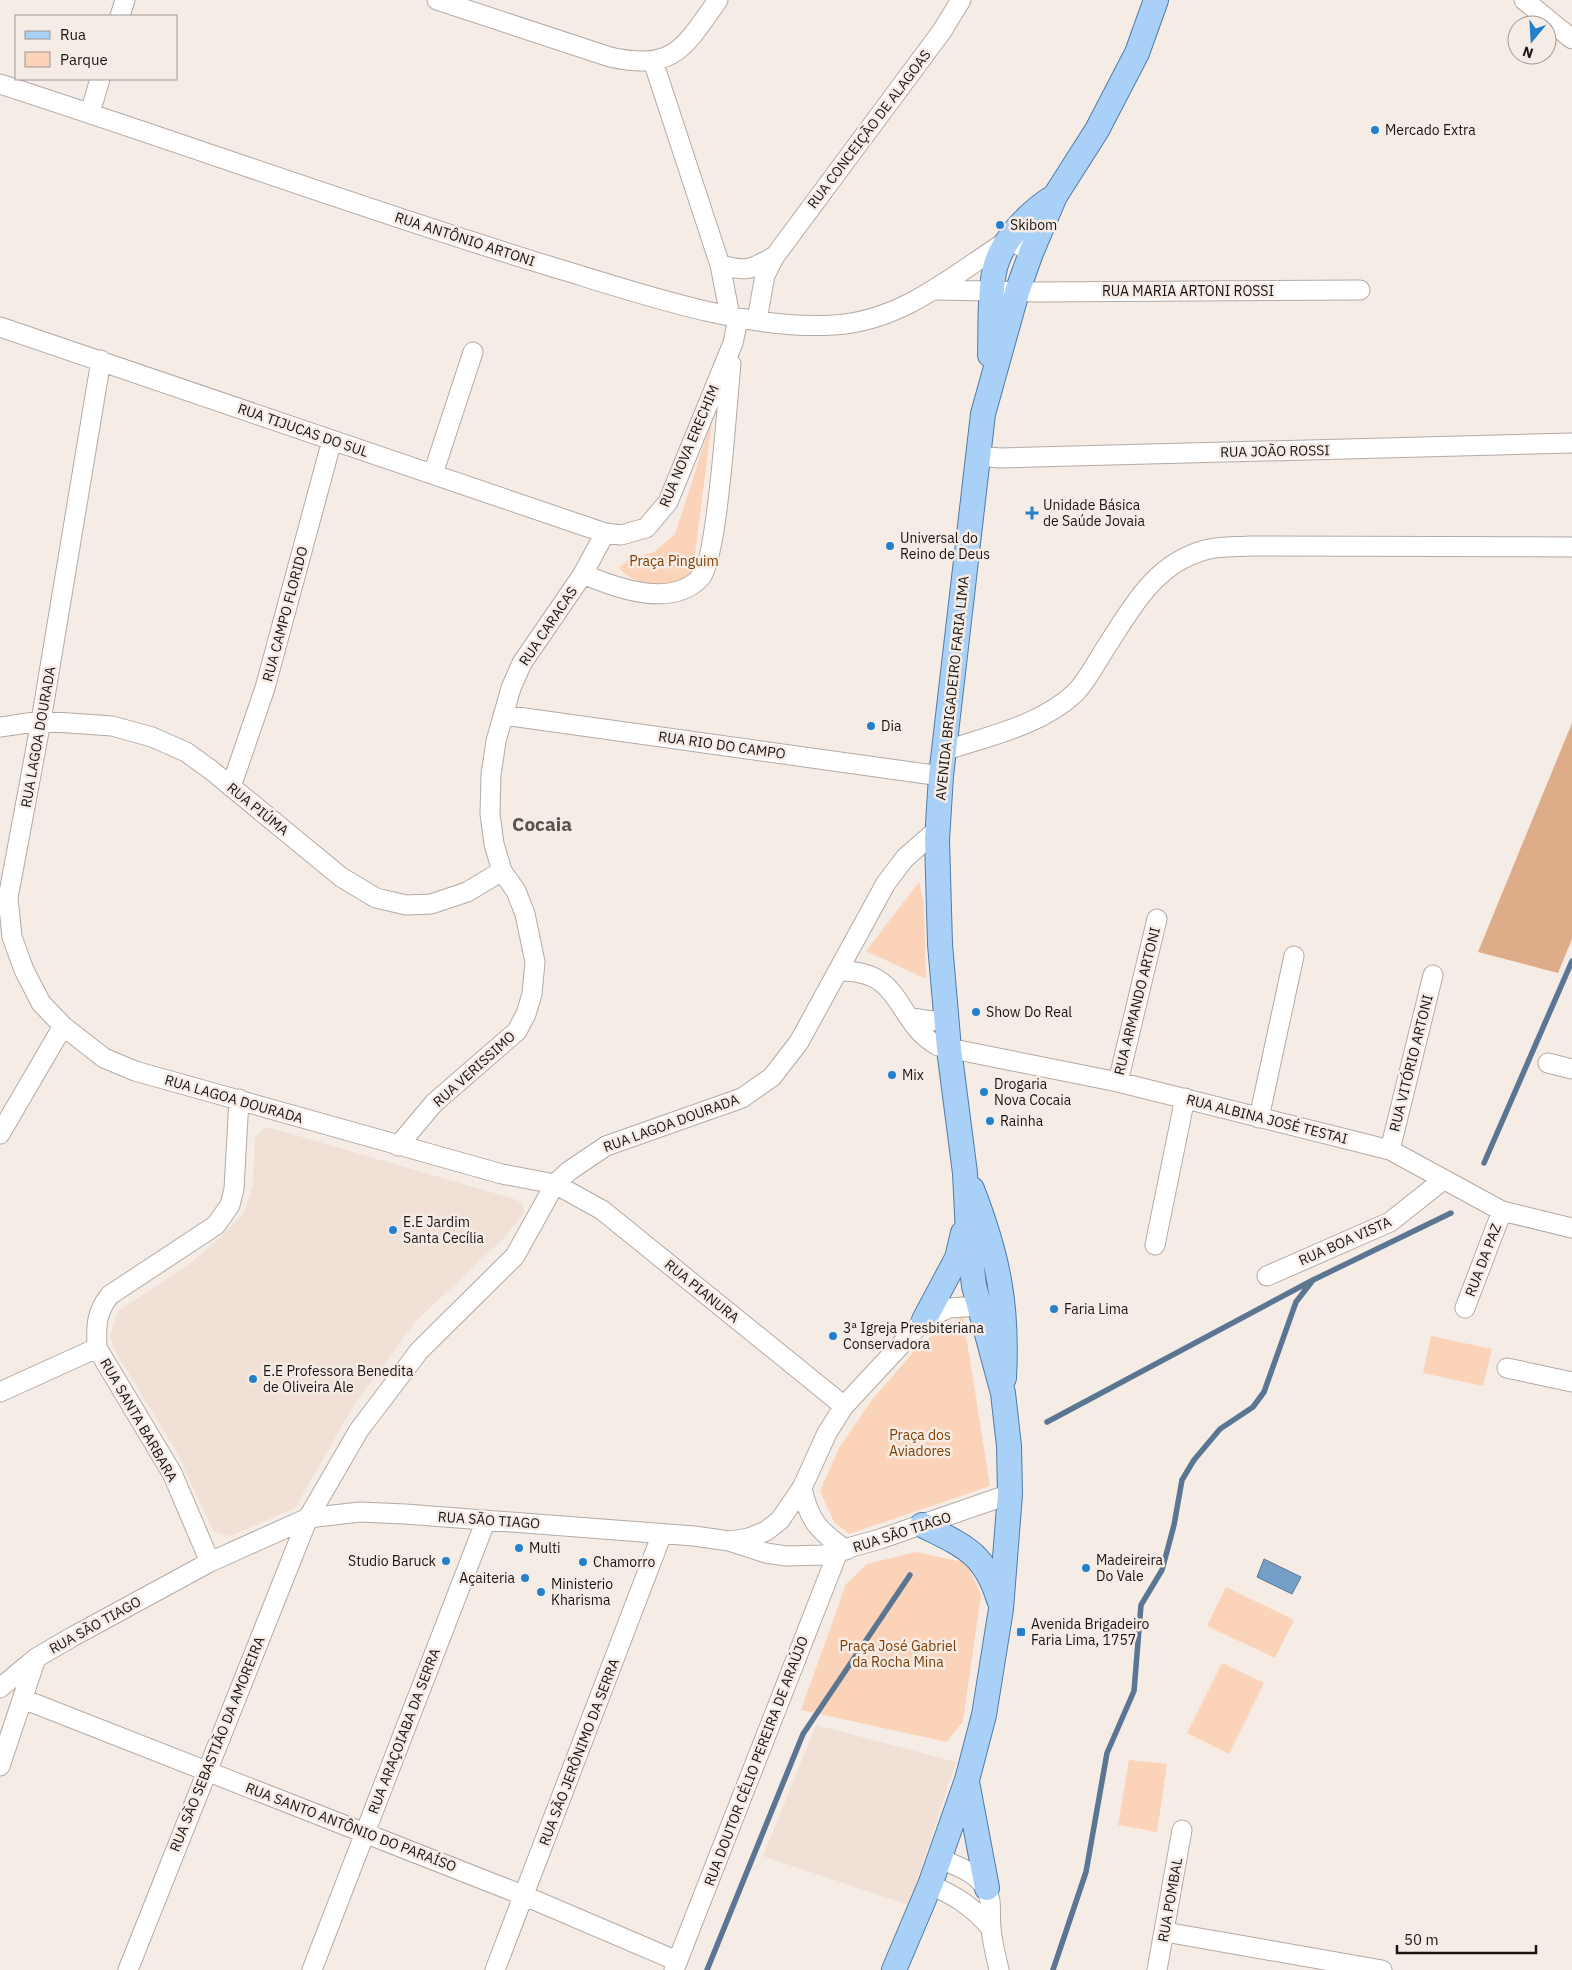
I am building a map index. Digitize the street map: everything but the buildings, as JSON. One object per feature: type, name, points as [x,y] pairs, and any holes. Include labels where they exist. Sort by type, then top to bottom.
[{"type":"main road","name":"AVENIDA BRIGADEIRO FARIA LIMA","points":[[894,1970],[930,1885],[966,1780],[984,1715],[1001,1609],[1010,1494],[1009,1446],[1003,1393],[974,1286],[967,1217],[966,1173],[946,1019],[940,944],[937,830],[941,776],[983,414],[1017,292],[1031,253],[1055,196],[1097,130],[1137,53],[1156,0]]},
{"type":"main road","points":[[989,389],[994,273],[1001,252],[1038,206],[1055,196]]},
{"type":"main road","name":"AVENIDA BRIGADEIRO FARIA LIMA","points":[[966,1173],[988,1231],[1002,1284],[1006,1342],[1003,1393]]},
{"type":"main road","points":[[924,1320],[957,1258],[967,1217]]},
{"type":"main road","points":[[922,1525],[960,1543],[980,1559],[992,1578],[1001,1609]]},
{"type":"main road","points":[[966,1780],[987,1888]]},
{"type":"street","points":[[120,15],[125,0]]},
{"type":"street","points":[[436,0],[610,57],[633,62],[653,61],[667,57],[680,48],[718,0]]},
{"type":"street","name":"RUA CONCEIÇÃO DE ALAGOAS","points":[[742,318],[775,256],[942,31],[961,0]]},
{"type":"street","points":[[1524,0],[1572,39]]},
{"type":"street","name":"RUA NOVA ERECHIM","points":[[605,533],[621,535],[646,528],[668,502],[742,318],[720,265],[653,61]]},
{"type":"street","points":[[90,113],[100,80]]},
{"type":"street","name":"RUA ANTÔNIO ARTONI","points":[[0,84],[438,232],[622,288],[742,318],[806,325],[845,324],[889,313],[936,290],[1010,239]]},
{"type":"street","points":[[1010,239],[1031,253]]},
{"type":"street","name":"RUA CONCEIÇÃO DE ALAGOAS","points":[[720,265],[743,271],[751,269],[775,256]]},
{"type":"street","name":"RUA ANTÔNIO ARTONI","points":[[936,290],[1017,292]]},
{"type":"street","name":"RUA MARIA ARTONI ROSSI","points":[[1017,292],[1360,290]]},
{"type":"street","name":"RUA TIJUCAS DO SUL","points":[[0,327],[605,533]]},
{"type":"street","points":[[583,574],[611,586],[660,593],[674,592],[689,586],[706,570],[716,515],[733,343]]},
{"type":"street","points":[[432,474],[474,352]]},
{"type":"street","name":"RUA LAGOA DOURADA","points":[[101,360],[41,721],[8,898],[12,937],[24,970],[42,1002],[63,1026],[104,1058],[134,1071],[398,1146],[502,1174],[555,1184],[582,1160],[606,1146],[742,1098],[772,1077],[799,1042],[886,883],[905,858],[937,830]]},
{"type":"street","name":"RUA CAMPO FLORIDO","points":[[231,787],[265,688],[332,440]]},
{"type":"street","name":"RUA JOÃO ROSSI","points":[[978,456],[1000,458],[1572,443]]},
{"type":"street","name":"RUA CARACAS","points":[[502,871],[494,844],[490,814],[491,775],[496,741],[511,688],[522,663],[583,574],[605,533]]},
{"type":"street","points":[[944,751],[1030,721],[1056,709],[1077,692],[1145,588],[1160,572],[1180,559],[1206,549],[1250,546],[1572,547]]},
{"type":"street","name":"RUA RIO DO CAMPO","points":[[503,715],[941,776]]},
{"type":"street","name":"RUA PIÚMA","points":[[0,727],[41,721],[112,726],[152,737],[186,752],[341,878],[376,898],[406,905],[431,904],[467,892],[502,871]]},
{"type":"street","name":"RUA VERISSIMO","points":[[398,1146],[434,1103],[518,1031],[526,1014],[532,994],[535,962],[531,935],[516,891],[502,871]]},
{"type":"street","points":[[0,945],[8,898]]},
{"type":"street","name":"RUA ARMANDO ARTONI","points":[[1118,1082],[1157,920]]},
{"type":"street","points":[[1259,1118],[1294,956]]},
{"type":"street","points":[[839,971],[860,971],[874,977],[896,997],[927,1040],[949,1049]]},
{"type":"street","name":"RUA VITÓRIO ARTONI","points":[[1390,1150],[1433,975]]},
{"type":"street","points":[[909,1017],[931,1021],[946,1019]]},
{"type":"street","points":[[0,1134],[63,1026]]},
{"type":"street","name":"RUA ALBINA JOSÉ TESTAI","points":[[949,1049],[1118,1082],[1390,1150],[1502,1211],[1572,1228]]},
{"type":"street","points":[[1548,1063],[1572,1069]]},
{"type":"street","points":[[1155,1245],[1185,1098]]},
{"type":"street","name":"RUA SANTA BARBARA","points":[[210,1562],[172,1474],[97,1348],[96,1332],[100,1307],[110,1295],[216,1225],[230,1206],[234,1189],[239,1100]]},
{"type":"street","name":"RUA BOA VISTA","points":[[1267,1276],[1390,1222],[1443,1180]]},
{"type":"street","name":"RUA PIANURA","points":[[555,1184],[602,1210],[844,1406]]},
{"type":"street","name":"RUA SÃO SEBASTIÃO DA AMOREIRA","points":[[128,1970],[206,1770],[308,1518],[359,1430],[419,1351],[515,1256],[555,1184]]},
{"type":"street","name":"RUA DA PAZ","points":[[1464,1308],[1502,1211]]},
{"type":"street","points":[[729,1541],[749,1538],[766,1531],[780,1520],[802,1488],[827,1433],[844,1406],[924,1320],[949,1308],[979,1306],[1004,1312]]},
{"type":"street","points":[[0,1392],[97,1348]]},
{"type":"street","points":[[1507,1368],[1572,1382]]},
{"type":"street","points":[[802,1488],[806,1508],[815,1525],[842,1551]]},
{"type":"street","name":"RUA SÃO TIAGO","points":[[0,1688],[36,1658],[210,1562],[308,1518],[360,1512],[486,1520],[729,1541],[766,1553],[805,1557],[842,1551],[1010,1494]]},
{"type":"street","name":"RUA ARAÇOIABA DA SERRA","points":[[312,1970],[486,1520]]},
{"type":"street","name":"RUA SÃO JERÔNIMO DA SERRA","points":[[495,1970],[525,1896],[662,1534]]},
{"type":"street","name":"RUA DOUTOR CÉLIO PEREIRA DE ARAÚJO","points":[[676,1965],[842,1551]]},
{"type":"street","points":[[0,1766],[36,1658]]},
{"type":"street","name":"RUA SANTO ANTÔNIO DO PARAÍSO","points":[[23,1698],[525,1896],[676,1965]]},
{"type":"street","name":"RUA POMBAL","points":[[1158,1970],[1182,1830]]},
{"type":"street","points":[[939,1859],[977,1877],[987,1888],[990,1900],[991,1928],[999,1970]]},
{"type":"street","points":[[930,1885],[958,1897],[970,1906],[991,1928]]},
{"type":"street","points":[[1165,1932],[1382,1970]]},
{"type":"shaded area","points":[[1572,723],[1572,939],[1558,973],[1478,952]]},
{"type":"shaded area","name":"E.E Professora Benedita de Oliveira Ale","points":[[271,1128],[514,1199],[522,1203],[524,1213],[506,1236],[415,1322],[354,1405],[295,1508],[230,1536],[214,1532],[174,1447],[116,1353],[110,1336],[118,1311],[188,1265],[217,1241],[245,1211],[253,1185],[255,1138],[263,1129]]},
{"type":"shaded area","points":[[816,1725],[956,1762],[909,1905],[763,1856]]},
{"type":"green space","name":"Praça Pinguim","points":[[712,420],[692,578],[662,584],[636,581],[619,568],[629,559],[654,552],[675,534]]},
{"type":"green space","points":[[919,882],[924,904],[926,979],[866,951]]},
{"type":"green space","name":"Praça dos Aviadores","points":[[963,1316],[990,1486],[849,1534],[834,1522],[820,1491],[839,1448],[871,1401],[921,1343]]},
{"type":"green space","points":[[1431,1336],[1492,1349],[1483,1386],[1423,1373]]},
{"type":"green space","name":"Praça José Gabriel da Rocha Mina","points":[[916,1552],[967,1563],[981,1595],[963,1721],[947,1742],[801,1710],[846,1584],[867,1564]]},
{"type":"green space","points":[[1226,1587],[1294,1620],[1275,1658],[1207,1626]]},
{"type":"green space","points":[[1222,1663],[1264,1683],[1229,1754],[1187,1733]]},
{"type":"green space","points":[[1129,1760],[1167,1764],[1157,1832],[1118,1825]]},
{"type":"water","points":[[1264,1559],[1301,1577],[1292,1594],[1257,1577]]},
{"type":"waterway","points":[[1484,1163],[1572,961]]},
{"type":"waterway","points":[[1047,1422],[1313,1280],[1451,1213]]},
{"type":"waterway","points":[[1053,1970],[1086,1872],[1107,1753],[1134,1691],[1141,1605],[1162,1570],[1174,1525],[1182,1480],[1194,1460],[1220,1429],[1253,1407],[1264,1392],[1296,1302],[1313,1280]]},
{"type":"waterway","points":[[707,1970],[803,1734],[910,1575]]},
{"type":"place","name":"Mercado Extra","points":[[1375,130]]},
{"type":"place","name":"Skibom","points":[[1000,225]]},
{"type":"place","name":"Unidade Básica de Saúde Jovaia","points":[[1032,513]]},
{"type":"place","name":"Universal do Reino de Deus","points":[[890,546]]},
{"type":"place","name":"Dia","points":[[871,726]]},
{"type":"place","name":"Show Do Real","points":[[976,1012]]},
{"type":"place","name":"Mix","points":[[892,1075]]},
{"type":"place","name":"Drogaria Nova Cocaia","points":[[984,1092]]},
{"type":"place","name":"Rainha","points":[[990,1121]]},
{"type":"place","name":"E.E Jardim Santa Cecília","points":[[393,1230]]},
{"type":"place","name":"Faria Lima","points":[[1054,1309]]},
{"type":"place","name":"3ª Igreja Presbiteriana Conservadora","points":[[833,1336]]},
{"type":"place","name":"E.E Professora Benedita de Oliveira Ale","points":[[253,1379]]},
{"type":"place","name":"Multi","points":[[519,1548]]},
{"type":"place","name":"Studio Baruck","points":[[446,1561]]},
{"type":"place","name":"Chamorro","points":[[583,1562]]},
{"type":"place","name":"Madeireira Do Vale","points":[[1086,1568]]},
{"type":"place","name":"Açaiteria","points":[[525,1578]]},
{"type":"place","name":"Ministerio Kharisma","points":[[541,1592]]},
{"type":"place","name":"Avenida Brigadeiro Faria Lima, 1757","points":[[1021,1632]]},
{"type":"district","name":"Cocaia","points":[[542,824]]}]
